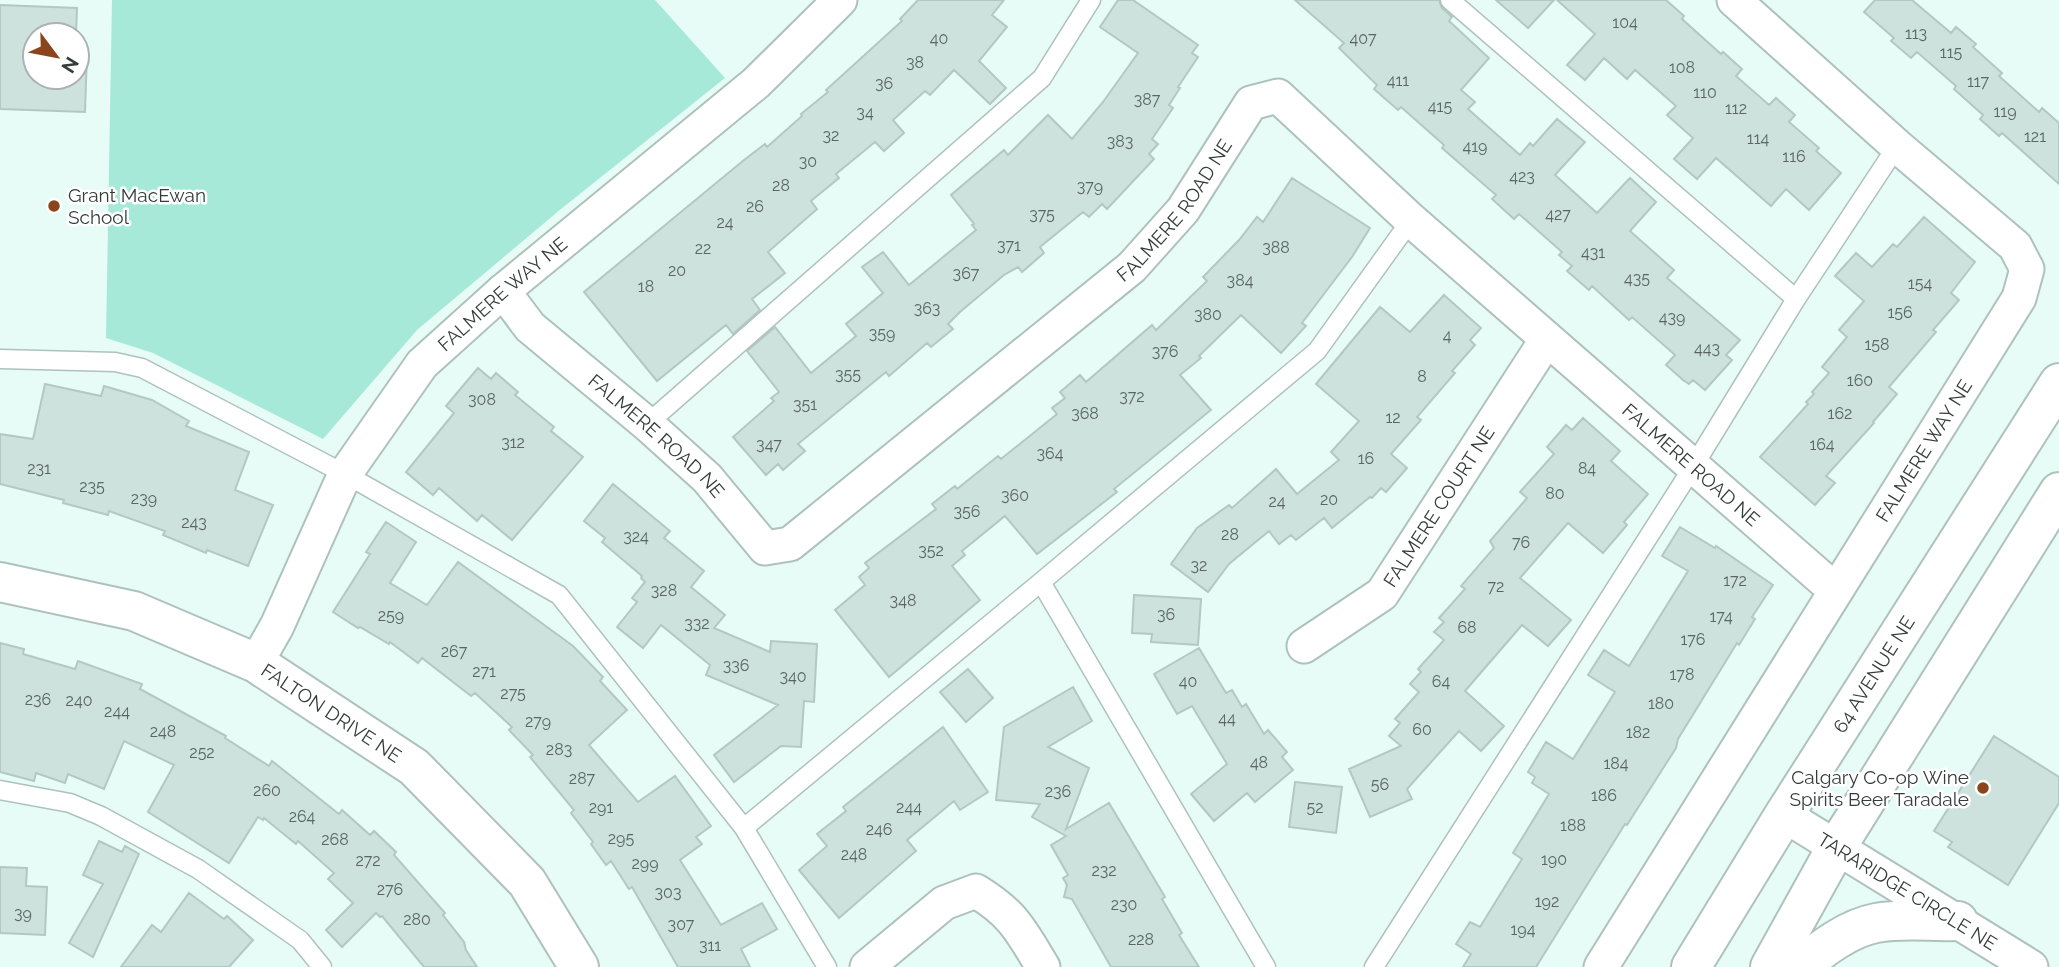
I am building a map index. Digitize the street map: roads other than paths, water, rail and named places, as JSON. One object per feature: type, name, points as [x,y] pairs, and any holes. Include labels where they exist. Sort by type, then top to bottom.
[{"type":"main road","name":"64 AVENUE NE","points":[[1691,967],[1784,815],[2059,383]]},
{"type":"main road","points":[[1770,967],[1836,848],[2059,492]]},
{"type":"main road","name":"FALTON DRIVE NE","points":[[0,582],[134,611],[256,663],[414,767],[527,881],[579,967]]},
{"type":"main road","points":[[1802,967],[1813,956],[1856,929],[1877,923],[1958,921]]},
{"type":"street","name":"FALMERE WAY NE","points":[[256,663],[277,626],[345,474],[422,364],[503,291],[756,83],[840,0]]},
{"type":"street","name":"FALMERE WAY NE","points":[[1601,967],[2019,298],[2027,269],[2015,246],[1897,146],[1734,0]]},
{"type":"street","name":"FALMERE ROAD NE","points":[[503,291],[530,327],[647,424],[707,478],[765,548],[790,544],[1132,267],[1183,210],[1251,103],[1278,96],[1411,220],[1835,590]]},
{"type":"street","name":"FALMERE COURT NE","points":[[1304,646],[1382,594],[1547,339]]},
{"type":"street","name":"TARARIDGE CIRCLE NE","points":[[1784,815],[2031,967]]},
{"type":"street","points":[[867,967],[944,903],[976,891],[996,903],[1014,920],[1043,967]]},
{"type":"lane","points":[[647,424],[1042,78],[1091,0]]},
{"type":"lane","points":[[1450,0],[1796,299]]},
{"type":"lane","points":[[1374,967],[1693,467],[1796,299],[1897,146]]},
{"type":"lane","points":[[744,828],[1317,351],[1411,220]]},
{"type":"lane","points":[[0,359],[115,362],[142,368],[345,474],[559,595],[744,828],[827,967]]},
{"type":"lane","points":[[1041,582],[1266,967]]},
{"type":"lane","points":[[0,790],[70,803],[113,822],[198,869],[300,940],[322,967]]},
{"type":"place","name":"Grant MacEwan School","points":[[54,206]]},
{"type":"place","name":"Calgary Co-op Wine Spirits Beer Taradale","points":[[1983,788]]}]
